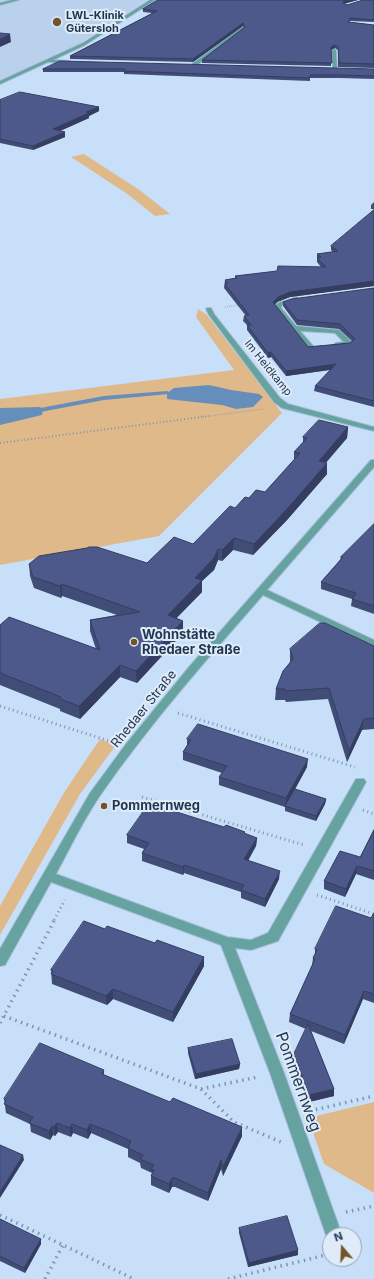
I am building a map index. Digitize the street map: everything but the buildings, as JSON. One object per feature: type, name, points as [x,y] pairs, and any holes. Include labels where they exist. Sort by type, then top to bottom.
[{"type":"street","points":[[0,4],[17,0]]},
{"type":"street","points":[[0,83],[84,44],[152,0]]},
{"type":"street","points":[[194,65],[243,28]]},
{"type":"street","points":[[334,50],[335,69]]},
{"type":"street","points":[[49,61],[79,62]]},
{"type":"street","points":[[186,65],[202,65]]},
{"type":"street","points":[[328,68],[343,69]]},
{"type":"street","points":[[294,328],[337,331],[349,344],[312,349],[294,328],[277,308],[280,304],[305,298]]},
{"type":"street","name":"Im Heidkamp","points":[[209,309],[211,314],[277,400],[285,406],[374,429]]},
{"type":"street","name":"Rhedaer Straße","points":[[0,961],[94,796],[130,747],[193,669],[374,462]]},
{"type":"street","points":[[262,591],[374,644]]},
{"type":"street","points":[[49,876],[226,942],[251,945],[273,937],[360,782]]},
{"type":"street","name":"Pommernweg","points":[[226,942],[277,1073],[331,1227]]},
{"type":"path","points":[[209,309],[240,305]]},
{"type":"path","points":[[0,443],[285,406]]},
{"type":"path","points":[[0,706],[130,747]]},
{"type":"path","points":[[162,708],[355,767],[360,782]]},
{"type":"path","points":[[142,797],[322,850]]},
{"type":"path","points":[[0,1023],[73,884]]},
{"type":"path","points":[[299,889],[374,914]]},
{"type":"path","points":[[4,1016],[201,1089],[234,1122],[284,1143],[301,1140]]},
{"type":"path","points":[[201,1089],[277,1073]]},
{"type":"path","points":[[292,1116],[374,1096]]},
{"type":"path","points":[[328,1216],[374,1206]]},
{"type":"path","points":[[0,1215],[134,1279]]},
{"type":"path","points":[[45,1279],[63,1245]]},
{"type":"path","points":[[228,1279],[322,1256]]},
{"type":"shaded area","name":"LWL-Klinik Gütersloh","points":[[0,0],[147,0],[79,44],[0,80]]},
{"type":"shaded area","points":[[84,154],[141,191],[170,214],[155,216],[126,193],[71,157]]},
{"type":"shaded area","points":[[198,309],[207,315],[282,413],[159,536],[0,565],[0,399],[234,370],[196,317]]},
{"type":"shaded area","points":[[100,739],[116,745],[80,794],[0,935],[0,906],[65,791]]},
{"type":"shaded area","points":[[374,1102],[374,1193],[324,1164],[308,1118]]},
{"type":"water","points":[[209,385],[259,394],[263,397],[253,407],[236,409],[222,405],[167,399],[167,393],[174,388]]},
{"type":"water","points":[[40,407],[43,410],[42,415],[0,425],[0,408]]},
{"type":"waterway","points":[[35,411],[104,398],[167,393]]},
{"type":"place","name":"LWL-Klinik Gütersloh","points":[[57,22]]},
{"type":"place","name":"Wohnstätte Rhedaer Straße","points":[[134,642]]},
{"type":"place","name":"Pommernweg","points":[[104,806]]}]
